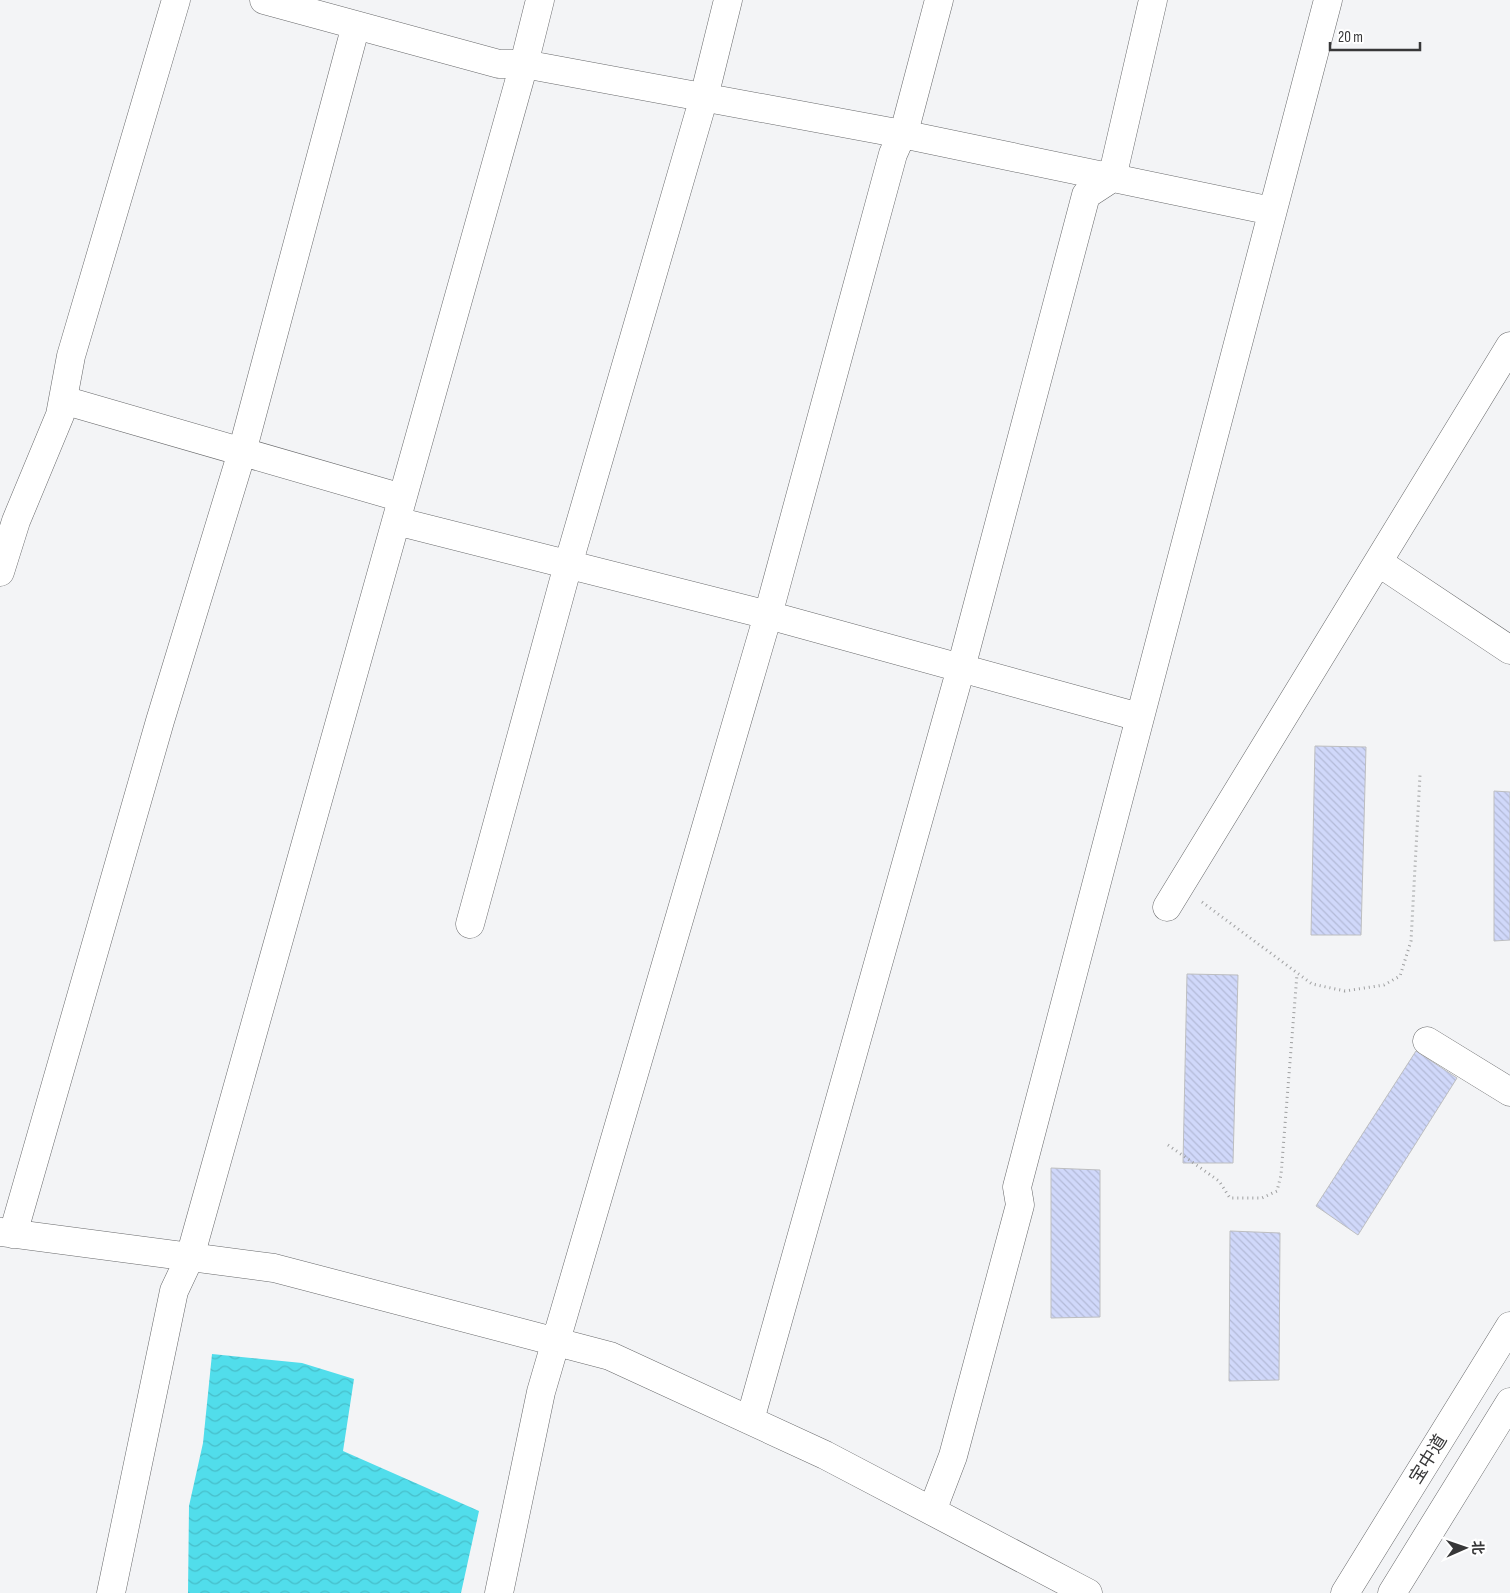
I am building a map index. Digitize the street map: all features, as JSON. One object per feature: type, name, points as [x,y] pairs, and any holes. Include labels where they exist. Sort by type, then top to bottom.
[{"type":"street","points":[[0,572],[16,521],[60,414],[72,356],[176,0]]},
{"type":"street","points":[[264,0],[499,64],[524,64],[902,134],[1272,211]]},
{"type":"street","points":[[111,1593],[174,1291],[190,1257],[524,64],[540,0]]},
{"type":"street","points":[[470,924],[568,565],[704,97],[728,0]]},
{"type":"street","points":[[499,1593],[541,1392],[768,615],[893,154],[902,134],[939,0]]},
{"type":"street","points":[[750,1420],[961,668],[1086,195],[1112,178],[1153,0]]},
{"type":"street","points":[[932,1511],[953,1456],[1020,1205],[1017,1187],[1328,0]]},
{"type":"street","points":[[356,25],[242,452],[6,1233],[274,1268],[610,1356],[826,1455],[1088,1593]]},
{"type":"street","points":[[1173,896],[1510,346]]},
{"type":"street","points":[[63,400],[242,452],[399,510],[568,565],[768,615],[1139,717]]},
{"type":"street","points":[[1378,562],[1510,650]]},
{"type":"street","points":[[1427,1042],[1510,1092]]},
{"type":"street","name":"宝中道","points":[[1345,1593],[1510,1326]]},
{"type":"street","points":[[1392,1593],[1510,1402]]},
{"type":"path","points":[[1173,896],[1312,984],[1345,991],[1384,985],[1400,976],[1411,941],[1420,775]]},
{"type":"path","points":[[1168,1145],[1218,1181],[1230,1198],[1262,1198],[1277,1191],[1280,1175],[1297,973]]},
{"type":"water","points":[[212,1354],[302,1363],[354,1379],[343,1451],[479,1511],[461,1593],[188,1593],[189,1506],[203,1443]]},
{"type":"building","points":[[1315,746],[1366,747],[1361,935],[1311,935]]},
{"type":"building","points":[[1494,791],[1510,792],[1510,940],[1494,941]]},
{"type":"building","points":[[1187,974],[1238,975],[1233,1163],[1183,1163]]},
{"type":"building","points":[[1416,1051],[1457,1078],[1358,1235],[1316,1206]]},
{"type":"building","points":[[1051,1168],[1100,1170],[1100,1317],[1051,1318]]},
{"type":"building","points":[[1230,1231],[1280,1233],[1279,1380],[1229,1381]]}]
